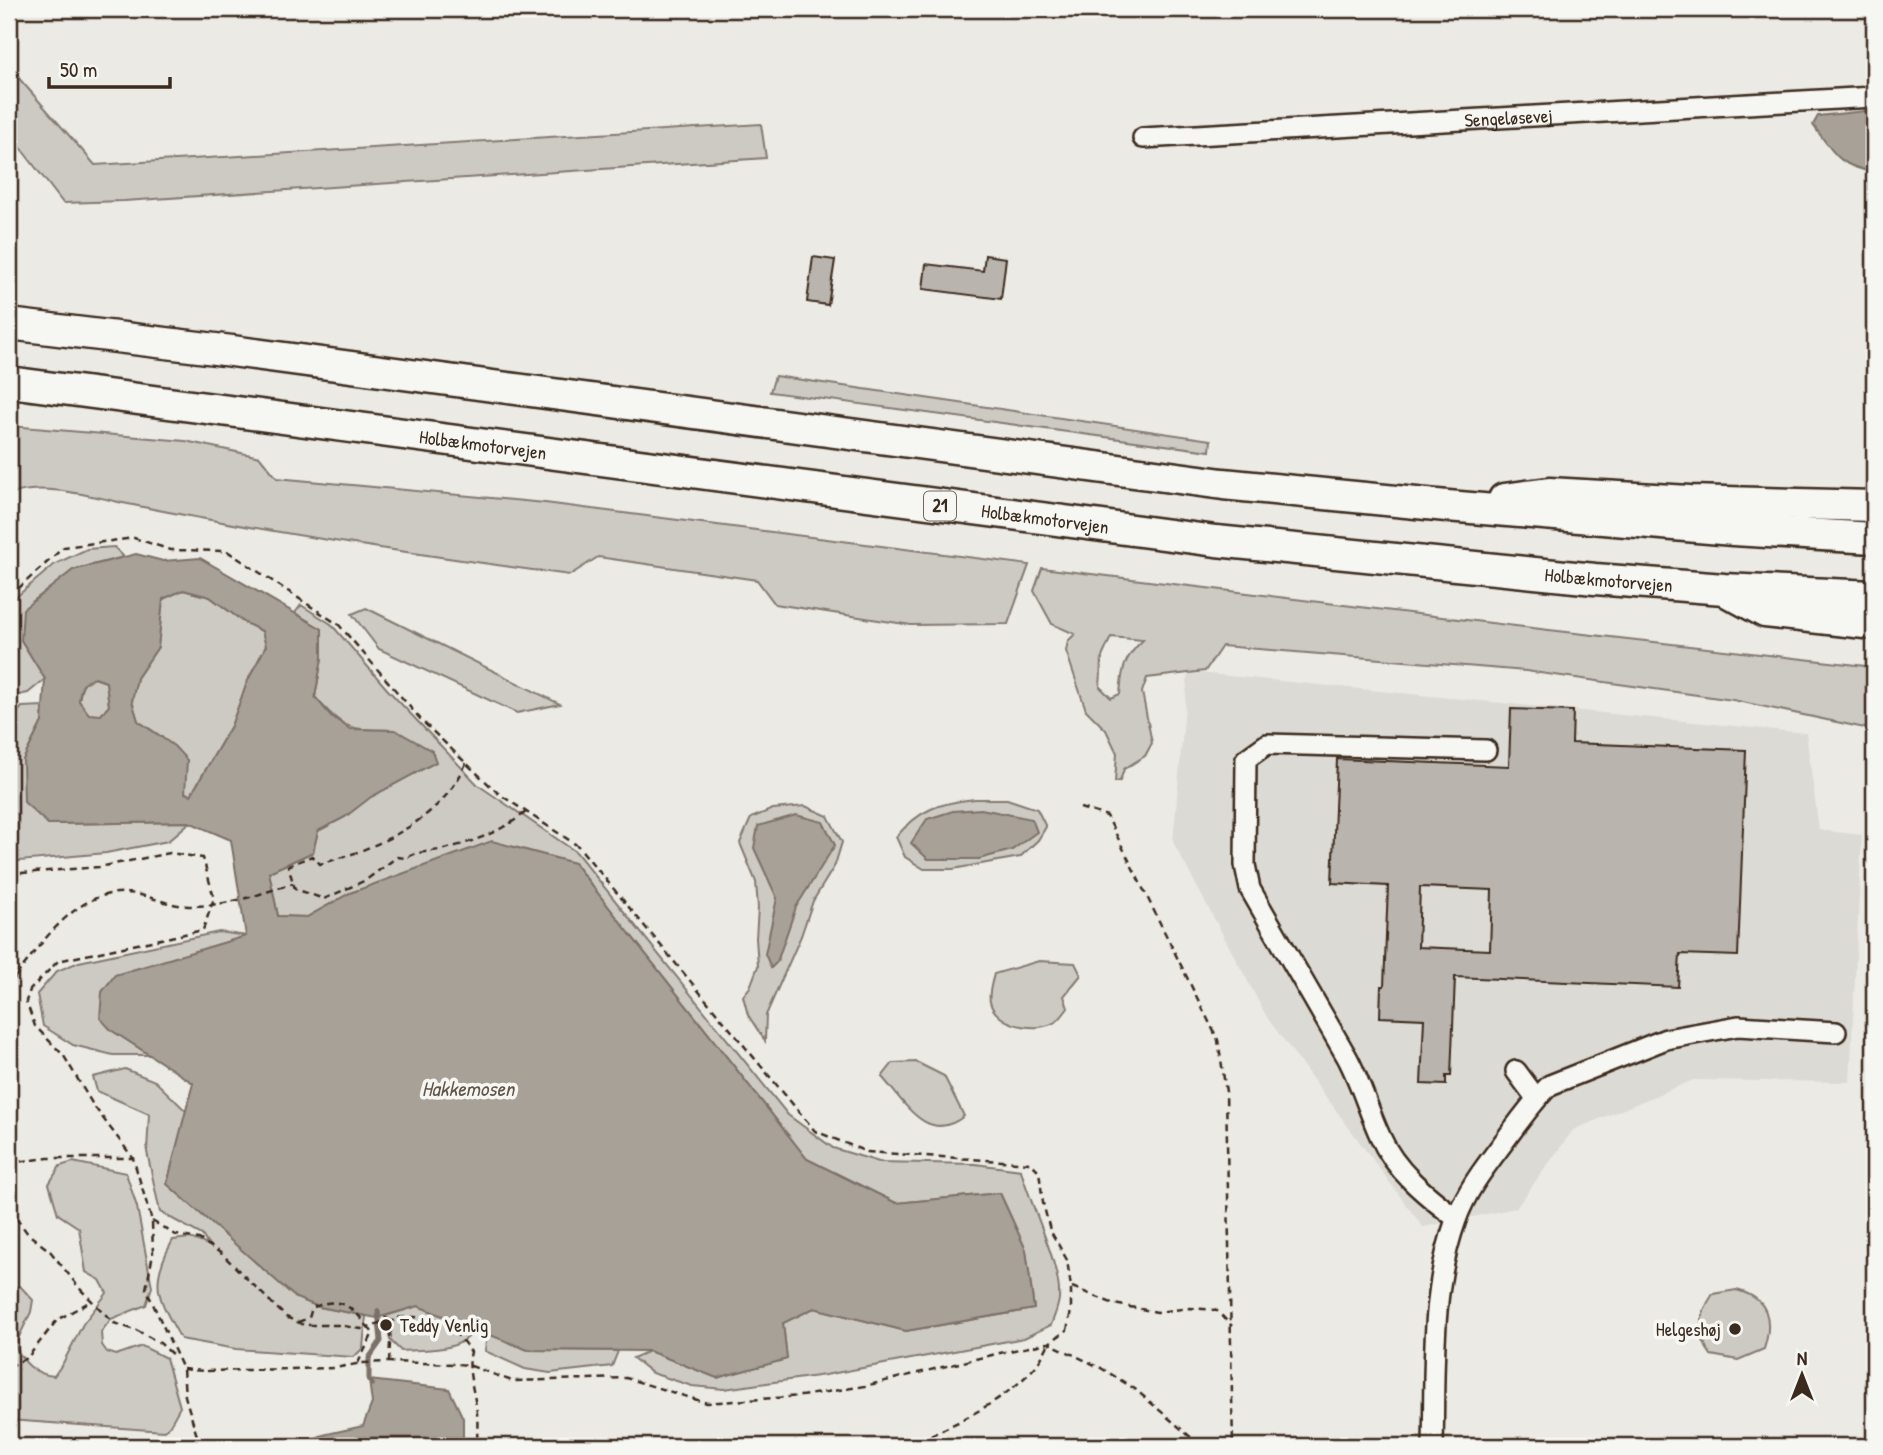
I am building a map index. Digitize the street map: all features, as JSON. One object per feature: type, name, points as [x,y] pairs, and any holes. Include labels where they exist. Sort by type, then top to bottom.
[{"type":"highway","points":[[9,324],[246,353],[1223,484],[1732,530],[1874,538]]},
{"type":"highway","name":"Holbækmotorvejen","points":[[9,382],[1216,541],[1595,579],[1724,589],[1874,596]]},
{"type":"highway","points":[[1447,506],[1549,493],[1690,501],[1874,506]]},
{"type":"highway","points":[[1724,589],[1765,612],[1874,624]]},
{"type":"street","name":"Sengeløsevej","points":[[1143,138],[1874,97]]},
{"type":"street","points":[[1456,1218],[1424,1194],[1399,1168],[1380,1138],[1363,1090],[1348,1059],[1250,889],[1245,865],[1246,759],[1267,744],[1486,750]]},
{"type":"street","points":[[1433,1446],[1435,1339],[1440,1287],[1456,1218],[1476,1179],[1536,1098],[1550,1085],[1667,1040],[1738,1026],[1836,1032]]},
{"type":"street","points":[[1516,1071],[1536,1098]]},
{"type":"path","points":[[9,597],[64,547],[134,538],[172,550],[227,551],[339,625],[423,722],[499,794],[578,846],[815,1131],[867,1152],[1031,1163],[1039,1171],[1050,1230],[1067,1259],[1071,1287],[1067,1330],[1049,1343],[865,1386],[801,1396],[707,1403],[626,1378],[512,1381],[468,1365],[375,1362],[335,1368],[183,1369]]},
{"type":"path","points":[[466,763],[461,775],[442,801],[415,824],[347,857],[320,864],[312,856],[288,866],[295,889],[324,899],[366,880],[397,857],[407,858],[412,854],[457,846],[507,827],[526,811]]},
{"type":"path","points":[[1080,808],[1108,816],[1218,1040],[1226,1092],[1233,1446]]},
{"type":"path","points":[[9,874],[99,867],[170,853],[203,858],[214,898],[204,930],[58,961],[30,990],[26,1001],[35,1027],[64,1056],[93,1105],[132,1158],[152,1221],[153,1254],[146,1289],[183,1369],[185,1396],[200,1446]]},
{"type":"path","points":[[9,988],[41,943],[70,915],[106,894],[131,893],[188,906],[230,903],[293,883]]},
{"type":"path","points":[[9,964],[16,976]]},
{"type":"path","points":[[9,1163],[48,1158],[132,1158]]},
{"type":"path","points":[[9,1208],[28,1234],[50,1251],[91,1301],[114,1323],[138,1331],[160,1343],[183,1369]]},
{"type":"path","points":[[152,1221],[176,1235],[199,1239],[222,1254],[286,1317],[297,1322],[318,1327],[339,1325],[361,1329],[388,1318],[393,1321]]},
{"type":"path","points":[[1071,1287],[1114,1304],[1157,1312],[1190,1308],[1216,1310],[1232,1326]]},
{"type":"path","points":[[9,1367],[28,1357],[57,1320],[91,1301]]},
{"type":"path","points":[[297,1322],[310,1318],[312,1308],[321,1304],[335,1301],[351,1309],[370,1326],[373,1333],[360,1363]]},
{"type":"path","points":[[389,1362],[391,1325],[395,1318],[432,1317],[455,1331],[471,1352],[468,1365],[478,1417],[477,1446]]},
{"type":"path","points":[[909,1446],[972,1414],[1004,1393],[1036,1366],[1049,1343]]},
{"type":"path","points":[[1049,1343],[1101,1368],[1135,1389],[1201,1446]]},
{"type":"shaded area","points":[[9,67],[95,165],[761,124],[766,158],[63,203],[9,133]]},
{"type":"shaded area","points":[[775,376],[1211,440],[1210,451],[770,392]]},
{"type":"shaded area","points":[[11,426],[185,441],[260,457],[277,478],[545,503],[1029,565],[1008,624],[911,625],[775,604],[757,580],[598,557],[570,575],[293,534],[67,492],[34,490],[9,496]]},
{"type":"shaded area","points":[[114,547],[124,557],[73,570],[21,640],[45,679],[28,693],[9,697],[9,603],[55,564],[87,549]]},
{"type":"shaded area","points":[[1042,568],[1874,667],[1874,730],[1733,700],[1526,671],[1222,646],[1205,671],[1147,678],[1142,692],[1152,743],[1145,756],[1124,769],[1120,781],[1115,782],[1117,753],[1106,730],[1086,710],[1066,651],[1068,641],[1075,634],[1052,624],[1034,591]],"holes":[[[1111,637],[1143,640],[1125,664],[1120,694],[1111,698],[1100,687],[1102,657]]]},
{"type":"shaded area","points":[[183,590],[210,597],[245,623],[262,631],[266,646],[248,680],[231,726],[191,795],[185,793],[162,737],[138,721],[132,701],[137,678],[158,647],[163,599]]},
{"type":"shaded area","points":[[301,605],[331,624],[387,689],[478,785],[576,852],[788,1115],[833,1148],[879,1162],[975,1164],[1021,1170],[1056,1270],[1058,1302],[1051,1325],[1024,1338],[825,1375],[724,1389],[692,1386],[652,1373],[633,1358],[649,1351],[717,1378],[787,1359],[783,1323],[814,1308],[906,1331],[1034,1309],[1026,1250],[1000,1193],[896,1203],[807,1159],[574,863],[418,870],[350,893],[307,917],[278,916],[269,872],[313,852],[318,831],[345,817],[370,797],[395,730],[350,727],[334,717],[315,697],[322,658],[322,629],[295,613]]},
{"type":"shaded area","points":[[366,608],[560,704],[517,713],[379,649],[352,614]]},
{"type":"shaded area","points":[[1188,672],[1806,733],[1819,830],[1862,835],[1850,1082],[1693,1080],[1573,1130],[1516,1208],[1423,1227],[1268,1019],[1173,842]]},
{"type":"shaded area","points":[[94,678],[106,682],[109,706],[101,715],[89,715],[79,701],[83,686]]},
{"type":"shaded area","points":[[43,706],[42,722],[23,760],[48,824],[190,822],[168,841],[106,853],[9,862],[11,720],[22,707]]},
{"type":"shaded area","points":[[975,799],[1007,799],[1037,809],[1046,827],[1038,840],[1020,857],[953,869],[924,869],[905,857],[896,837],[913,820],[941,805]]},
{"type":"shaded area","points":[[805,806],[828,816],[842,842],[835,865],[813,901],[801,936],[766,1015],[765,1041],[748,1015],[743,996],[750,987],[758,966],[758,908],[756,882],[740,843],[751,818],[773,809]]},
{"type":"shaded area","points":[[219,932],[247,936],[115,975],[102,992],[111,1030],[150,1055],[113,1055],[73,1045],[43,1026],[37,994],[57,971],[79,962]]},
{"type":"shaded area","points":[[1039,961],[1075,963],[1081,975],[1064,996],[1068,1008],[1058,1020],[1039,1027],[1019,1025],[1000,1017],[990,1002],[994,974]]},
{"type":"shaded area","points":[[916,1062],[944,1076],[964,1116],[951,1124],[939,1126],[928,1123],[908,1108],[882,1077],[893,1063]]},
{"type":"shaded area","points":[[125,1069],[155,1081],[186,1111],[167,1184],[296,1298],[319,1307],[366,1316],[363,1348],[354,1357],[236,1349],[181,1339],[159,1291],[160,1268],[173,1240],[190,1238],[208,1245],[202,1235],[160,1212],[147,1152],[149,1114],[97,1091],[93,1077]]},
{"type":"shaded area","points":[[73,1162],[126,1173],[137,1207],[152,1287],[146,1305],[111,1319],[101,1332],[102,1345],[107,1352],[116,1355],[142,1346],[166,1358],[180,1407],[164,1431],[9,1420],[9,1290],[20,1286],[33,1300],[31,1312],[15,1345],[18,1351],[35,1370],[54,1376],[83,1324],[107,1293],[100,1280],[86,1272],[79,1228],[58,1214],[49,1184],[60,1166]]},
{"type":"shaded area","name":"Helgeshøj","points":[[1736,1290],[1756,1299],[1766,1312],[1768,1320],[1764,1349],[1738,1360],[1711,1355],[1701,1332],[1702,1317],[1713,1294]]},
{"type":"shaded area","points":[[418,1306],[475,1329],[469,1337],[452,1346],[401,1351],[390,1340],[386,1316]]},
{"type":"shaded area","points":[[491,1335],[528,1350],[618,1351],[612,1366],[550,1373],[525,1369],[485,1351],[486,1341]]},
{"type":"water","points":[[1874,110],[1874,172],[1862,170],[1838,157],[1813,125],[1818,116]]},
{"type":"water","name":"Hakkemosen","points":[[136,554],[163,561],[200,558],[322,629],[322,658],[315,697],[331,716],[350,729],[395,730],[432,751],[436,762],[371,797],[345,817],[318,831],[313,852],[269,872],[278,916],[307,917],[350,893],[492,841],[574,863],[807,1159],[896,1203],[1000,1193],[1026,1250],[1034,1309],[906,1331],[814,1308],[783,1323],[787,1359],[717,1378],[649,1351],[528,1350],[418,1306],[377,1318],[319,1307],[296,1298],[167,1184],[193,1083],[111,1030],[100,1018],[102,992],[115,975],[246,936],[231,840],[189,822],[48,824],[24,802],[23,760],[42,722],[45,679],[21,640],[23,609],[73,570]],"holes":[[[183,590],[210,597],[245,623],[262,631],[266,646],[248,680],[231,726],[191,795],[185,793],[187,760],[174,746],[138,721],[132,701],[137,678],[158,647],[163,599]],[[95,678],[106,682],[109,706],[101,715],[89,714],[79,701],[82,686]]]},
{"type":"water","points":[[981,809],[1032,819],[1037,832],[1012,850],[979,859],[928,859],[911,843],[927,819],[953,811]]},
{"type":"water","points":[[796,815],[823,822],[835,845],[796,907],[777,962],[771,968],[765,954],[777,898],[754,848],[758,826]]},
{"type":"water","points":[[369,1380],[449,1389],[463,1418],[463,1446],[303,1446],[304,1443],[323,1435],[363,1426],[372,1403]]},
{"type":"building","points":[[985,255],[1006,258],[1001,299],[923,289],[926,264],[983,271]]},
{"type":"building","points":[[813,257],[835,260],[828,305],[807,302]]},
{"type":"building","points":[[1511,709],[1573,711],[1572,743],[1746,750],[1738,956],[1680,954],[1678,987],[1455,977],[1451,1076],[1446,1076],[1446,1085],[1421,1084],[1424,1019],[1380,1017],[1381,986],[1384,986],[1388,886],[1332,883],[1337,759],[1509,766]],"holes":[[[1420,887],[1492,890],[1490,950],[1418,947]]]},
{"type":"waterway","points":[[372,1384],[369,1380],[369,1358],[381,1341],[378,1311]]},
{"type":"place","name":"Teddy Venlig","points":[[386,1325]]},
{"type":"place","name":"Helgeshøj","points":[[1735,1329]]}]
